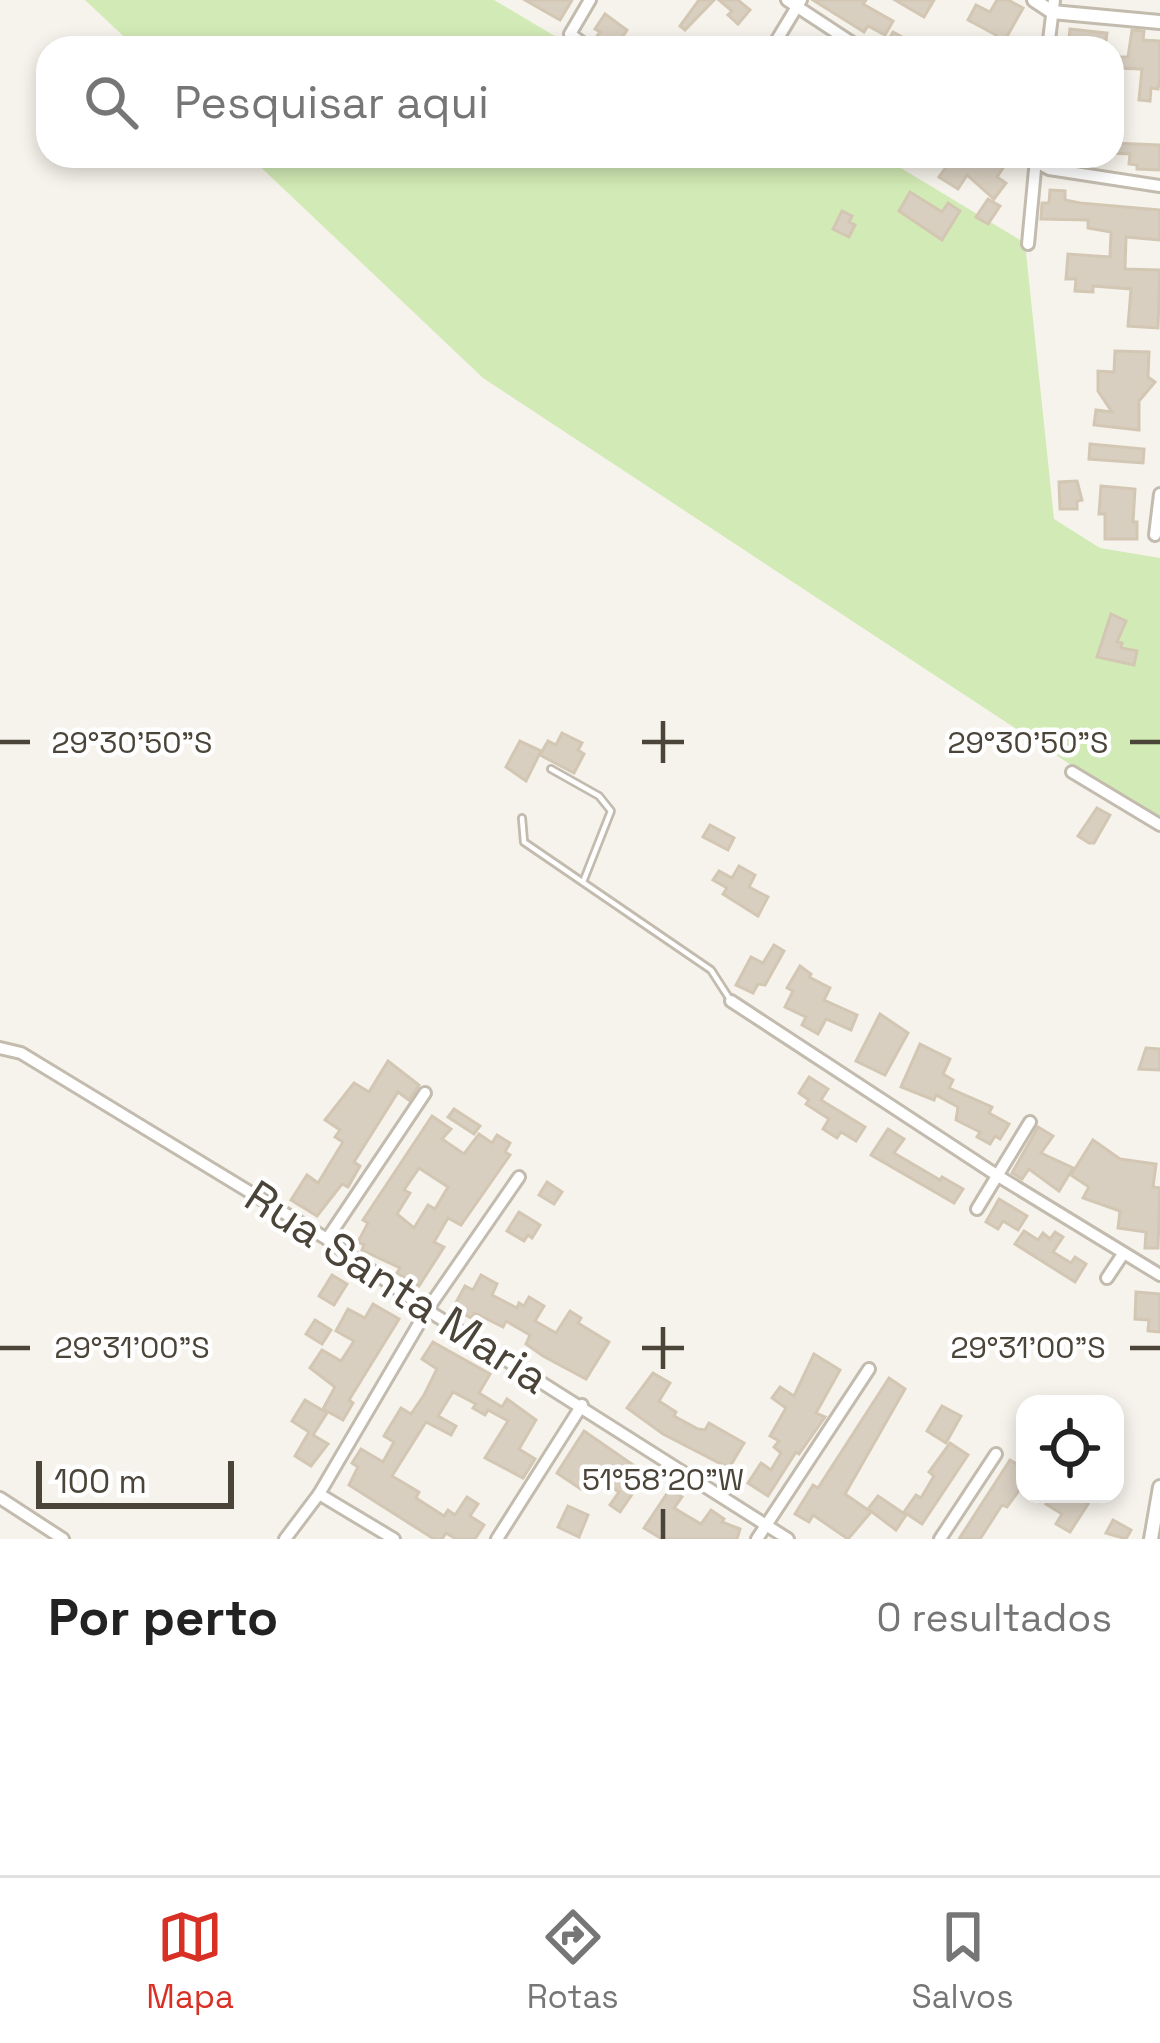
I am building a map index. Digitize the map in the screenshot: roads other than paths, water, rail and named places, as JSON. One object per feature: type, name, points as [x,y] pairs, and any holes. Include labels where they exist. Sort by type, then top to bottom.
[{"type":"street","points":[[573,36],[590,0]]},
{"type":"street","points":[[1034,0],[1160,22]]},
{"type":"street","points":[[778,36],[795,2],[843,36]]},
{"type":"street","points":[[1049,36],[1053,6]]},
{"type":"street","points":[[1028,244],[1032,168]]},
{"type":"street","points":[[1048,168],[1160,186]]},
{"type":"street","points":[[1155,535],[1160,494]]},
{"type":"street","points":[[1072,772],[1160,825]]},
{"type":"street","points":[[731,1001],[998,1176],[1160,1275]]},
{"type":"street","name":"Rua Santa Maria","points":[[0,1048],[21,1052],[327,1239],[427,1310],[788,1539]]},
{"type":"street","points":[[327,1239],[425,1093]]},
{"type":"street","points":[[976,1210],[1030,1122]]},
{"type":"street","points":[[286,1539],[319,1494],[427,1310],[519,1177]]},
{"type":"street","points":[[1107,1278],[1124,1254]]},
{"type":"street","points":[[757,1539],[869,1369]]},
{"type":"street","points":[[497,1539],[582,1405]]},
{"type":"street","points":[[940,1539],[996,1454]]},
{"type":"street","points":[[1151,1539],[1160,1487]]},
{"type":"street","points":[[319,1494],[394,1539]]},
{"type":"street","points":[[0,1498],[63,1539]]},
{"type":"lane","points":[[551,769],[599,796],[611,812],[583,882]]},
{"type":"lane","points":[[521,818],[524,842],[711,970],[731,1001]]}]
